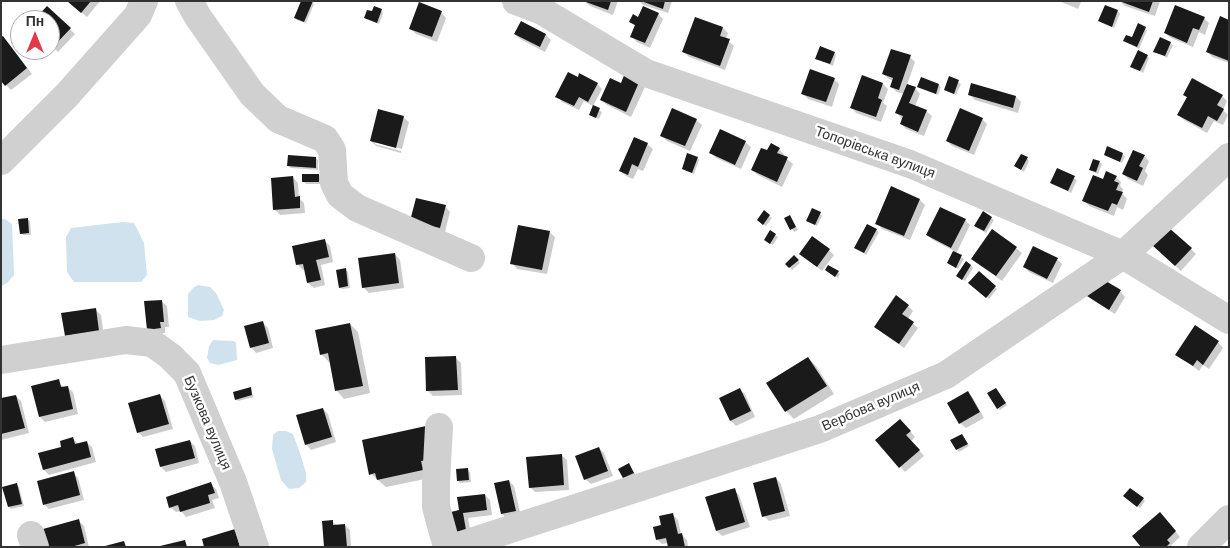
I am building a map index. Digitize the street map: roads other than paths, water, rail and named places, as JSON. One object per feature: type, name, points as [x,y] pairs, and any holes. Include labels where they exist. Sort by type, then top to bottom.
[{"type":"street","points":[[1,161],[74,88],[138,15],[144,1]]},
{"type":"street","points":[[189,1],[198,17],[252,94],[278,119],[325,139],[332,150],[334,183],[340,194],[357,208],[471,258]]},
{"type":"street","name":"Топорівська вулиця","points":[[516,1],[542,11],[646,73],[910,164],[1123,255],[1229,320]]},
{"type":"street","name":"Вербова вулиця","points":[[455,547],[820,429],[946,375],[1123,255],[1229,157]]},
{"type":"street","name":"Бузкова вулиця","points":[[1,360],[126,340],[152,343],[170,356],[187,373],[233,482],[255,547]]},
{"type":"street","points":[[439,427],[436,507],[447,547]]},
{"type":"street","points":[[1201,547],[1229,519]]},
{"type":"water","points":[[1,219],[5,219],[12,224],[14,275],[7,283],[1,286]]},
{"type":"water","points":[[123,222],[134,223],[144,243],[147,275],[141,282],[74,282],[67,272],[66,237],[71,228]]},
{"type":"water","points":[[198,285],[210,287],[216,293],[224,310],[222,316],[214,320],[200,321],[188,317],[188,294]]},
{"type":"water","points":[[213,340],[236,342],[237,360],[218,365],[210,363],[207,358],[209,346]]},
{"type":"water","points":[[278,431],[286,431],[293,434],[300,453],[306,473],[306,482],[299,488],[289,489],[281,480],[272,449],[273,435]]}]
